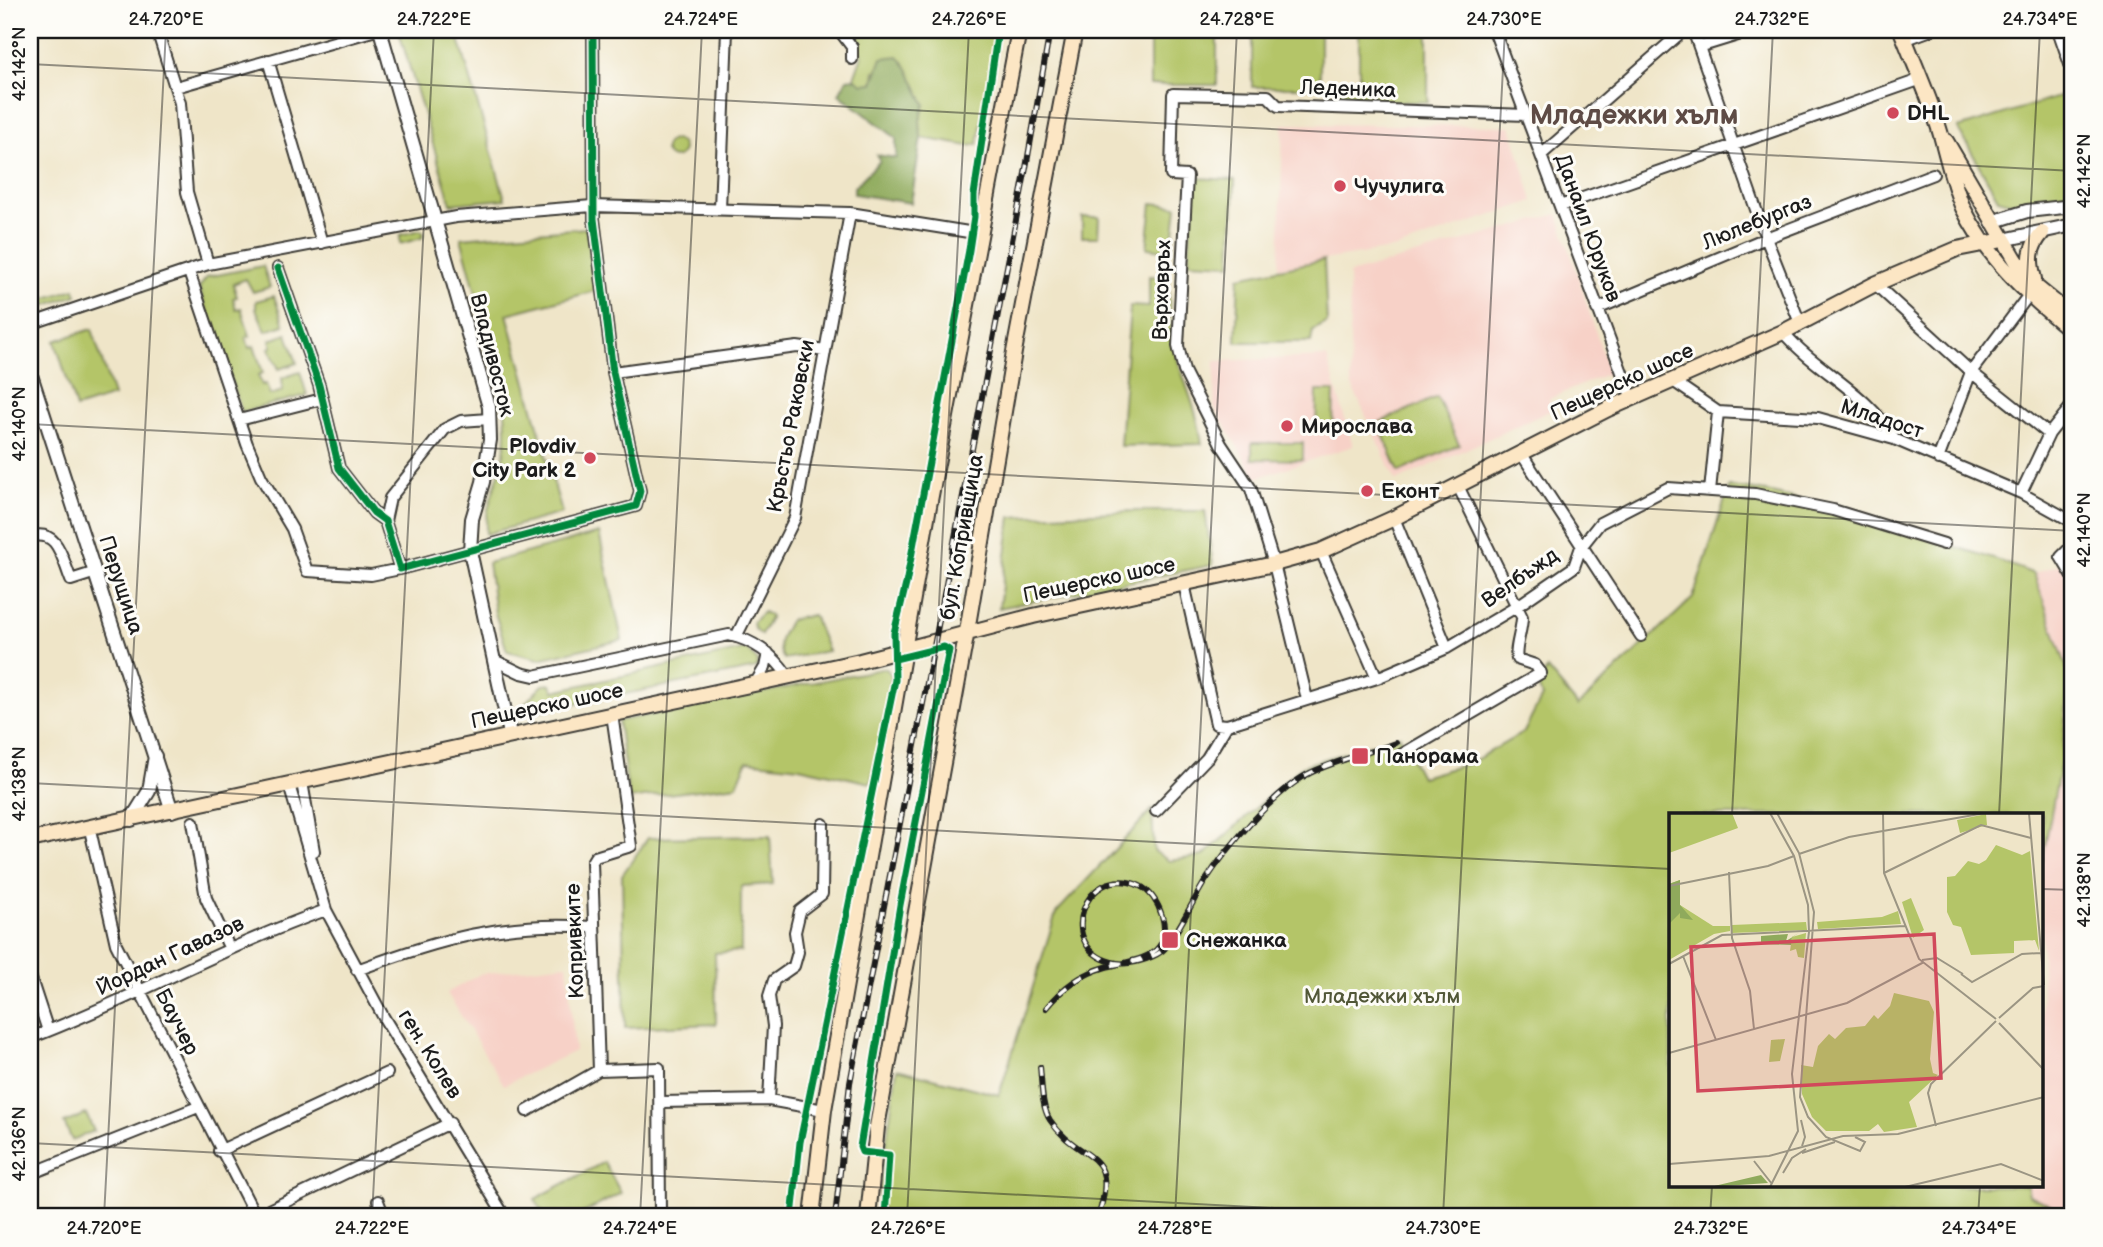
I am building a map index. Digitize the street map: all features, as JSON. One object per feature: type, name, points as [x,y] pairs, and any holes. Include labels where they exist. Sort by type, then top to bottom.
[{"type":"main road","name":"бул. Копривщица","points":[[812,1217],[824,1110],[929,506],[1019,30]]},
{"type":"main road","name":"бул. Копривщица","points":[[868,1217],[877,1127],[967,631],[1014,352],[1076,30]]},
{"type":"main road","points":[[1902,35],[1912,83],[1941,134],[1964,166],[1992,222],[2032,291],[2073,317]]},
{"type":"main road","points":[[1941,134],[1959,196],[1981,237],[2073,332]]},
{"type":"main road","points":[[1981,237],[1992,222]]},
{"type":"main road","points":[[2032,291],[2029,258],[2042,233]]},
{"type":"main road","name":"Пещерско шосе","points":[[30,841],[510,734],[906,650],[967,631],[1274,564],[1321,551],[1394,519],[1632,399],[1783,332],[1875,284],[1981,237]]},
{"type":"main road","points":[[1981,237],[2003,240]]},
{"type":"street","points":[[157,30],[176,87],[187,192],[208,264]]},
{"type":"street","points":[[176,87],[378,30]]},
{"type":"street","name":"Владивосток","points":[[378,30],[472,340],[489,419],[490,440],[483,482],[472,519],[470,551],[510,734]]},
{"type":"street","points":[[189,272],[261,477],[292,529],[307,570],[371,575],[636,506],[640,491],[613,372],[592,206],[593,30]]},
{"type":"street","points":[[719,209],[727,30]]},
{"type":"street","points":[[839,30],[852,47],[852,59]]},
{"type":"street","points":[[1494,30],[1500,30]]},
{"type":"street","name":"Данаил Юруков","points":[[1494,30],[1632,399]]},
{"type":"street","points":[[1541,155],[1684,30]]},
{"type":"street","points":[[1693,30],[1766,238],[1800,323]]},
{"type":"street","points":[[1699,47],[1754,30]]},
{"type":"street","points":[[1902,35],[1931,30]]},
{"type":"street","points":[[2058,30],[2073,74]]},
{"type":"street","points":[[268,60],[322,243]]},
{"type":"street","points":[[1560,206],[1732,143],[1912,83]]},
{"type":"street","name":"Леденика","points":[[1172,94],[1268,96],[1278,106],[1525,115]]},
{"type":"street","name":"Върховръх","points":[[1172,94],[1171,175],[1187,176],[1178,346],[1184,371],[1221,444],[1251,489],[1274,564]]},
{"type":"street","name":"Люлебургаз","points":[[1597,309],[1766,238],[1933,174]]},
{"type":"street","points":[[1992,222],[2027,211],[2073,205]]},
{"type":"street","points":[[30,324],[208,264],[435,221],[592,206],[850,213],[981,234]]},
{"type":"street","name":"Кръстьо Раковски","points":[[736,637],[795,518],[850,213]]},
{"type":"street","points":[[2003,240],[2073,225]]},
{"type":"street","points":[[278,268],[322,399],[343,475],[374,513],[385,521]]},
{"type":"street","points":[[1875,284],[1971,372],[2049,434]]},
{"type":"street","points":[[1938,459],[1971,372],[2032,291]]},
{"type":"street","points":[[1783,332],[1799,351],[1884,421],[1894,439]]},
{"type":"street","points":[[613,372],[797,347],[825,351]]},
{"type":"street","name":"Перущица","points":[[30,372],[156,752],[172,811]]},
{"type":"street","points":[[1673,381],[1718,412],[1710,491]]},
{"type":"street","points":[[239,420],[322,399]]},
{"type":"street","points":[[2021,494],[2049,434],[2073,404]]},
{"type":"street","name":"Младост","points":[[1718,412],[1818,418],[1894,439],[2021,494],[2073,522]]},
{"type":"street","points":[[400,569],[385,521],[390,498],[445,429],[461,421],[489,419]]},
{"type":"street","points":[[1521,453],[1641,636]]},
{"type":"street","points":[[1399,756],[1539,677],[1541,673],[1535,665],[1517,659],[1515,654],[1522,634],[1522,617],[1458,486]]},
{"type":"street","name":"Велбъжд","points":[[1227,725],[1377,678],[1447,648],[1516,607],[1574,567],[1581,547],[1600,523],[1668,488],[1755,494],[1833,510],[1944,544]]},
{"type":"street","points":[[1394,519],[1447,648]]},
{"type":"street","points":[[30,537],[46,535],[55,540],[71,580],[96,572]]},
{"type":"street","points":[[2073,545],[2061,557],[2073,577]]},
{"type":"street","points":[[1321,551],[1377,678]]},
{"type":"street","points":[[1274,564],[1307,699]]},
{"type":"street","points":[[1156,811],[1207,758],[1227,725],[1216,724],[1184,584]]},
{"type":"street","points":[[494,660],[534,676],[736,637],[768,653],[787,675]]},
{"type":"street","points":[[756,682],[765,667],[768,653]]},
{"type":"street","name":"Копривките","points":[[599,1070],[592,927],[592,862],[595,856],[631,846],[612,713]]},
{"type":"street","points":[[131,820],[149,791],[156,752]]},
{"type":"street","name":"ген. Колев","points":[[296,783],[326,910],[357,970],[505,1217]]},
{"type":"street","points":[[193,822],[206,898],[229,947]]},
{"type":"street","points":[[769,1100],[772,1026],[769,996],[774,979],[794,966],[798,951],[795,932],[800,911],[822,894],[823,824]]},
{"type":"street","name":"Баучер","points":[[91,834],[117,944],[219,1151],[255,1217]]},
{"type":"street","name":"Йордан Гавазов","points":[[30,1038],[229,947],[326,910]]},
{"type":"street","points":[[357,970],[442,940],[474,932],[557,925],[592,927]]},
{"type":"street","points":[[30,976],[48,1031]]},
{"type":"street","points":[[527,1111],[599,1070],[659,1068],[661,1102],[657,1216]]},
{"type":"street","points":[[219,1151],[387,1073]]},
{"type":"street","points":[[661,1102],[769,1100],[824,1110]]},
{"type":"street","points":[[30,1174],[198,1107]]},
{"type":"street","points":[[255,1217],[450,1123]]},
{"type":"street","points":[[378,1201],[384,1217]]},
{"type":"shaded area","points":[[1283,124],[1511,126],[1533,201],[1397,248],[1279,267]]},
{"type":"shaded area","points":[[1558,214],[1609,373],[1549,399],[1552,410],[1396,481],[1351,384],[1349,274]]},
{"type":"shaded area","name":"Мирослава","points":[[1327,357],[1353,446],[1256,478],[1214,407],[1215,361]]},
{"type":"shaded area","points":[[2073,559],[2073,1216],[2029,1194],[2028,1188],[2044,1188],[2044,850],[2062,756],[2069,674],[2034,574]]},
{"type":"shaded area","points":[[567,964],[575,1051],[504,1085],[447,993],[480,974]]},
{"type":"green space","points":[[997,30],[978,144],[969,146],[921,138],[920,120],[925,104],[917,88],[875,71],[873,83],[863,85],[854,78],[862,55],[855,41],[861,32]]},
{"type":"green space","points":[[1150,30],[1217,30],[1217,85],[1150,85]]},
{"type":"green space","points":[[1252,30],[1320,30],[1320,87],[1252,87]]},
{"type":"green space","points":[[1359,30],[1428,30],[1428,102],[1338,101],[1339,88],[1359,87]]},
{"type":"green space","points":[[399,32],[457,32],[505,199],[451,204]]},
{"type":"green space","points":[[898,56],[907,67],[925,104],[920,120],[921,138],[911,203],[854,194],[854,187],[880,161],[877,155],[896,158],[896,138],[839,94],[847,79],[854,78],[863,84],[873,83],[882,58]]},
{"type":"green space","points":[[2071,93],[2073,195],[2020,205],[1998,199],[1958,128]]},
{"type":"green space","points":[[674,140],[680,143],[683,149],[680,155],[674,158],[668,155],[665,149],[668,143]]},
{"type":"green space","points":[[1193,178],[1235,180],[1231,264],[1189,262]]},
{"type":"green space","points":[[1152,203],[1177,206],[1172,251],[1147,248]]},
{"type":"green space","points":[[1082,217],[1099,217],[1098,237],[1082,237]]},
{"type":"green space","points":[[586,228],[595,291],[507,314],[562,513],[486,534],[489,504],[504,454],[505,415],[503,393],[461,238]]},
{"type":"green space","points":[[420,230],[424,232],[422,238],[400,244],[400,235]]},
{"type":"green space","points":[[1324,260],[1327,323],[1313,330],[1311,342],[1236,342],[1239,277]]},
{"type":"green space","points":[[263,266],[270,287],[253,292],[246,279],[233,284],[237,297],[233,298],[236,309],[241,308],[250,336],[246,337],[249,348],[254,346],[263,373],[258,375],[262,385],[266,384],[270,395],[283,391],[282,378],[300,372],[307,395],[242,412],[199,288],[207,277]]},
{"type":"green space","points":[[32,276],[40,300],[75,289],[77,295],[34,309]]},
{"type":"green space","points":[[1149,276],[1169,277],[1174,344],[1202,444],[1120,446],[1130,306],[1149,307]]},
{"type":"green space","points":[[274,296],[284,325],[266,331],[256,309],[256,301]]},
{"type":"green space","points":[[92,329],[113,396],[76,408],[55,341]]},
{"type":"green space","points":[[287,334],[297,363],[279,369],[269,348],[272,347],[270,340]]},
{"type":"green space","points":[[1317,391],[1334,391],[1333,430],[1316,430]]},
{"type":"green space","points":[[1437,397],[1459,445],[1399,472],[1378,423]]},
{"type":"green space","points":[[1252,443],[1303,443],[1303,460],[1252,459]]},
{"type":"green space","name":"Младежки хълм","points":[[1729,487],[1766,492],[1975,553],[2034,574],[2069,674],[2062,756],[2044,850],[2044,813],[1669,813],[1669,1188],[2027,1188],[2029,1195],[2073,1217],[882,1217],[879,1193],[897,1069],[999,1095],[1056,913],[1152,810],[1154,851],[1169,861],[1203,856],[1302,766],[1400,736],[1421,777],[1470,763],[1524,732],[1542,697],[1538,685],[1547,669],[1578,706],[1693,598]]},
{"type":"green space","points":[[1136,511],[1205,511],[1213,565],[999,608],[1011,517]]},
{"type":"green space","points":[[599,533],[622,640],[539,659],[507,651],[495,613],[488,563]]},
{"type":"green space","points":[[763,612],[771,616],[761,635],[754,628],[753,622]]},
{"type":"green space","points":[[813,615],[828,651],[784,659],[779,644],[790,620]]},
{"type":"green space","points":[[746,649],[758,661],[757,668],[529,713],[522,706],[543,685],[551,684],[554,691]]},
{"type":"green space","points":[[886,668],[892,677],[871,783],[799,767],[747,761],[737,785],[629,799],[618,721]]},
{"type":"green space","points":[[770,836],[773,884],[741,886],[741,951],[715,953],[716,1024],[625,1028],[622,875],[648,838]]},
{"type":"green space","points":[[86,1114],[94,1131],[72,1140],[64,1123]]},
{"type":"green space","points":[[604,1162],[621,1193],[576,1217],[545,1217],[535,1199]]},
{"type":"railway","points":[[835,1217],[850,1083],[1026,168],[1050,30]]},
{"type":"railway","points":[[1046,1008],[1080,978],[1106,967],[1112,966],[1119,964],[1125,963],[1132,961],[1145,957],[1161,943],[1164,935],[1162,915],[1147,891],[1140,886],[1120,881],[1104,886],[1091,896],[1083,911],[1081,927],[1085,943],[1097,955],[1117,963],[1122,963],[1128,963],[1134,962],[1152,957],[1162,951],[1172,939],[1204,883],[1225,854],[1281,793],[1320,768],[1396,743]]},
{"type":"railway","points":[[1040,1067],[1043,1101],[1050,1120],[1061,1134],[1101,1167],[1104,1195],[1098,1217]]},
{"type":"cycle path","points":[[278,268],[319,385],[339,468],[374,513],[385,521],[400,569],[636,506],[640,491],[613,372],[594,219],[593,30]]},
{"type":"cycle path","points":[[792,1217],[800,1142],[895,680],[894,633],[906,584],[969,250],[974,195],[998,30]]},
{"type":"cycle path","points":[[885,1217],[889,1155],[862,1152],[860,1147],[900,905],[949,650],[944,647],[895,659]]},
{"type":"place","name":"DHL","points":[[1893,113]]},
{"type":"place","name":"Чучулига","points":[[1340,186]]},
{"type":"place","name":"Мирослава","points":[[1287,426]]},
{"type":"place","name":"Plovdiv City Park 2","points":[[590,458]]},
{"type":"place","name":"Еконт","points":[[1367,491]]},
{"type":"place","name":"Панорама","points":[[1360,756]]},
{"type":"place","name":"Снежанка","points":[[1170,940]]},
{"type":"district","name":"Младежки хълм","points":[[1634,115]]}]
